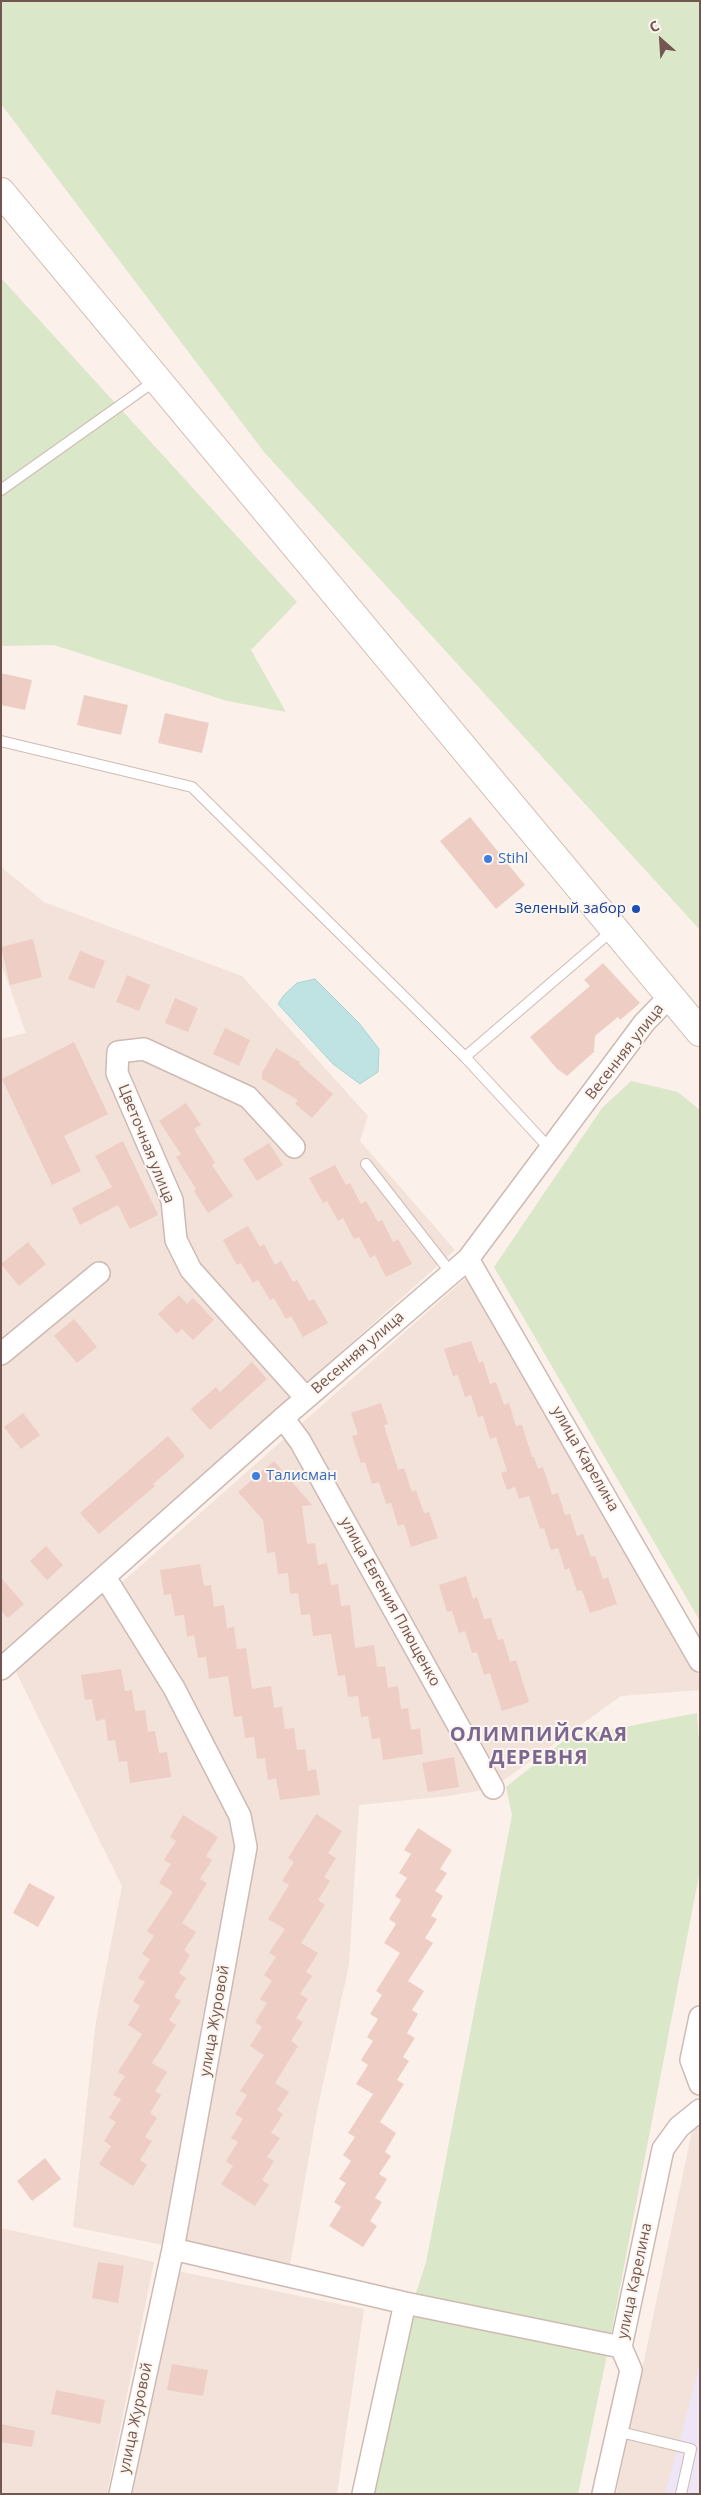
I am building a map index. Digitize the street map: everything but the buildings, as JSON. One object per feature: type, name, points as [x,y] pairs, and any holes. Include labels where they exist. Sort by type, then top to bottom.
[{"type":"street","points":[[1,192],[700,1032]]},
{"type":"street","name":"Весенняя улица","points":[[1,1670],[283,1418],[468,1259],[644,1023],[670,996]]},
{"type":"street","name":"Цветочная улица","points":[[294,1147],[248,1097],[144,1049],[118,1052],[117,1073],[172,1200],[176,1240],[191,1270],[306,1398]]},
{"type":"street","name":"улица Карелина","points":[[468,1259],[700,1661]]},
{"type":"street","points":[[1,1354],[99,1273]]},
{"type":"street","name":"улица Евгения Плющенко","points":[[283,1418],[300,1441],[493,1788]]},
{"type":"street","name":"улица Журовой","points":[[105,1577],[174,1688],[240,1816],[246,1847],[173,2249],[120,2494]]},
{"type":"street","points":[[700,2017],[691,2060],[700,2084]]},
{"type":"street","name":"улица Карелина","points":[[603,2494],[631,2370],[621,2347],[663,2150],[679,2127],[700,2110]]},
{"type":"street","points":[[173,2249],[405,2303],[621,2347]]},
{"type":"street","points":[[363,2494],[405,2303]]},
{"type":"lane","points":[[1,490],[157,380]]},
{"type":"lane","points":[[1,741],[192,787],[465,1057],[550,1149]]},
{"type":"lane","points":[[465,1057],[614,929]]},
{"type":"lane","points":[[366,1164],[451,1273]]},
{"type":"lane","points":[[616,2431],[691,2449],[681,2494]]},
{"type":"shaded area","points":[[1,867],[44,902],[242,976],[368,1116],[360,1141],[455,1250],[1,1657],[1,1039],[26,1033],[1,963]]},
{"type":"shaded area","points":[[467,1277],[700,1677],[700,1690],[621,1696],[493,1788],[449,1796],[359,1805],[349,1965],[318,2106],[289,2270],[73,2227],[96,2021],[122,1886],[12,1664],[97,1589],[111,1592]]},
{"type":"shaded area","points":[[700,2122],[700,2494],[616,2494],[693,2126]]},
{"type":"shaded area","points":[[1,2228],[154,2262],[107,2494],[1,2494]]},
{"type":"shaded area","points":[[177,2271],[364,2309],[337,2494],[129,2494]]},
{"type":"shaded area","points":[[700,2363],[700,2494],[665,2494],[678,2447]]},
{"type":"green space","points":[[1,1],[700,1],[700,930],[264,452],[1,104]]},
{"type":"green space","points":[[1,278],[297,602],[251,650],[286,712],[227,701],[54,645],[1,646]]},
{"type":"green space","points":[[631,1081],[678,1092],[700,1110],[700,1621],[494,1267],[602,1108]]},
{"type":"green space","points":[[697,1713],[700,1756],[700,1870],[607,2355],[578,2494],[368,2494],[405,2327],[426,2262],[512,1815],[506,1787],[567,1738]]},
{"type":"water","points":[[315,979],[359,1023],[379,1049],[378,1072],[360,1084],[333,1064],[278,1004],[284,995],[297,983]]},
{"type":"place","name":"Stihl","points":[[488,859]]},
{"type":"place","name":"Зеленый забор","points":[[636,909]]},
{"type":"place","name":"Талисман","points":[[256,1476]]},
{"type":"district","name":"ОЛИМПИЙСКАЯ ДЕРЕВНЯ","points":[[539,1746]]}]
